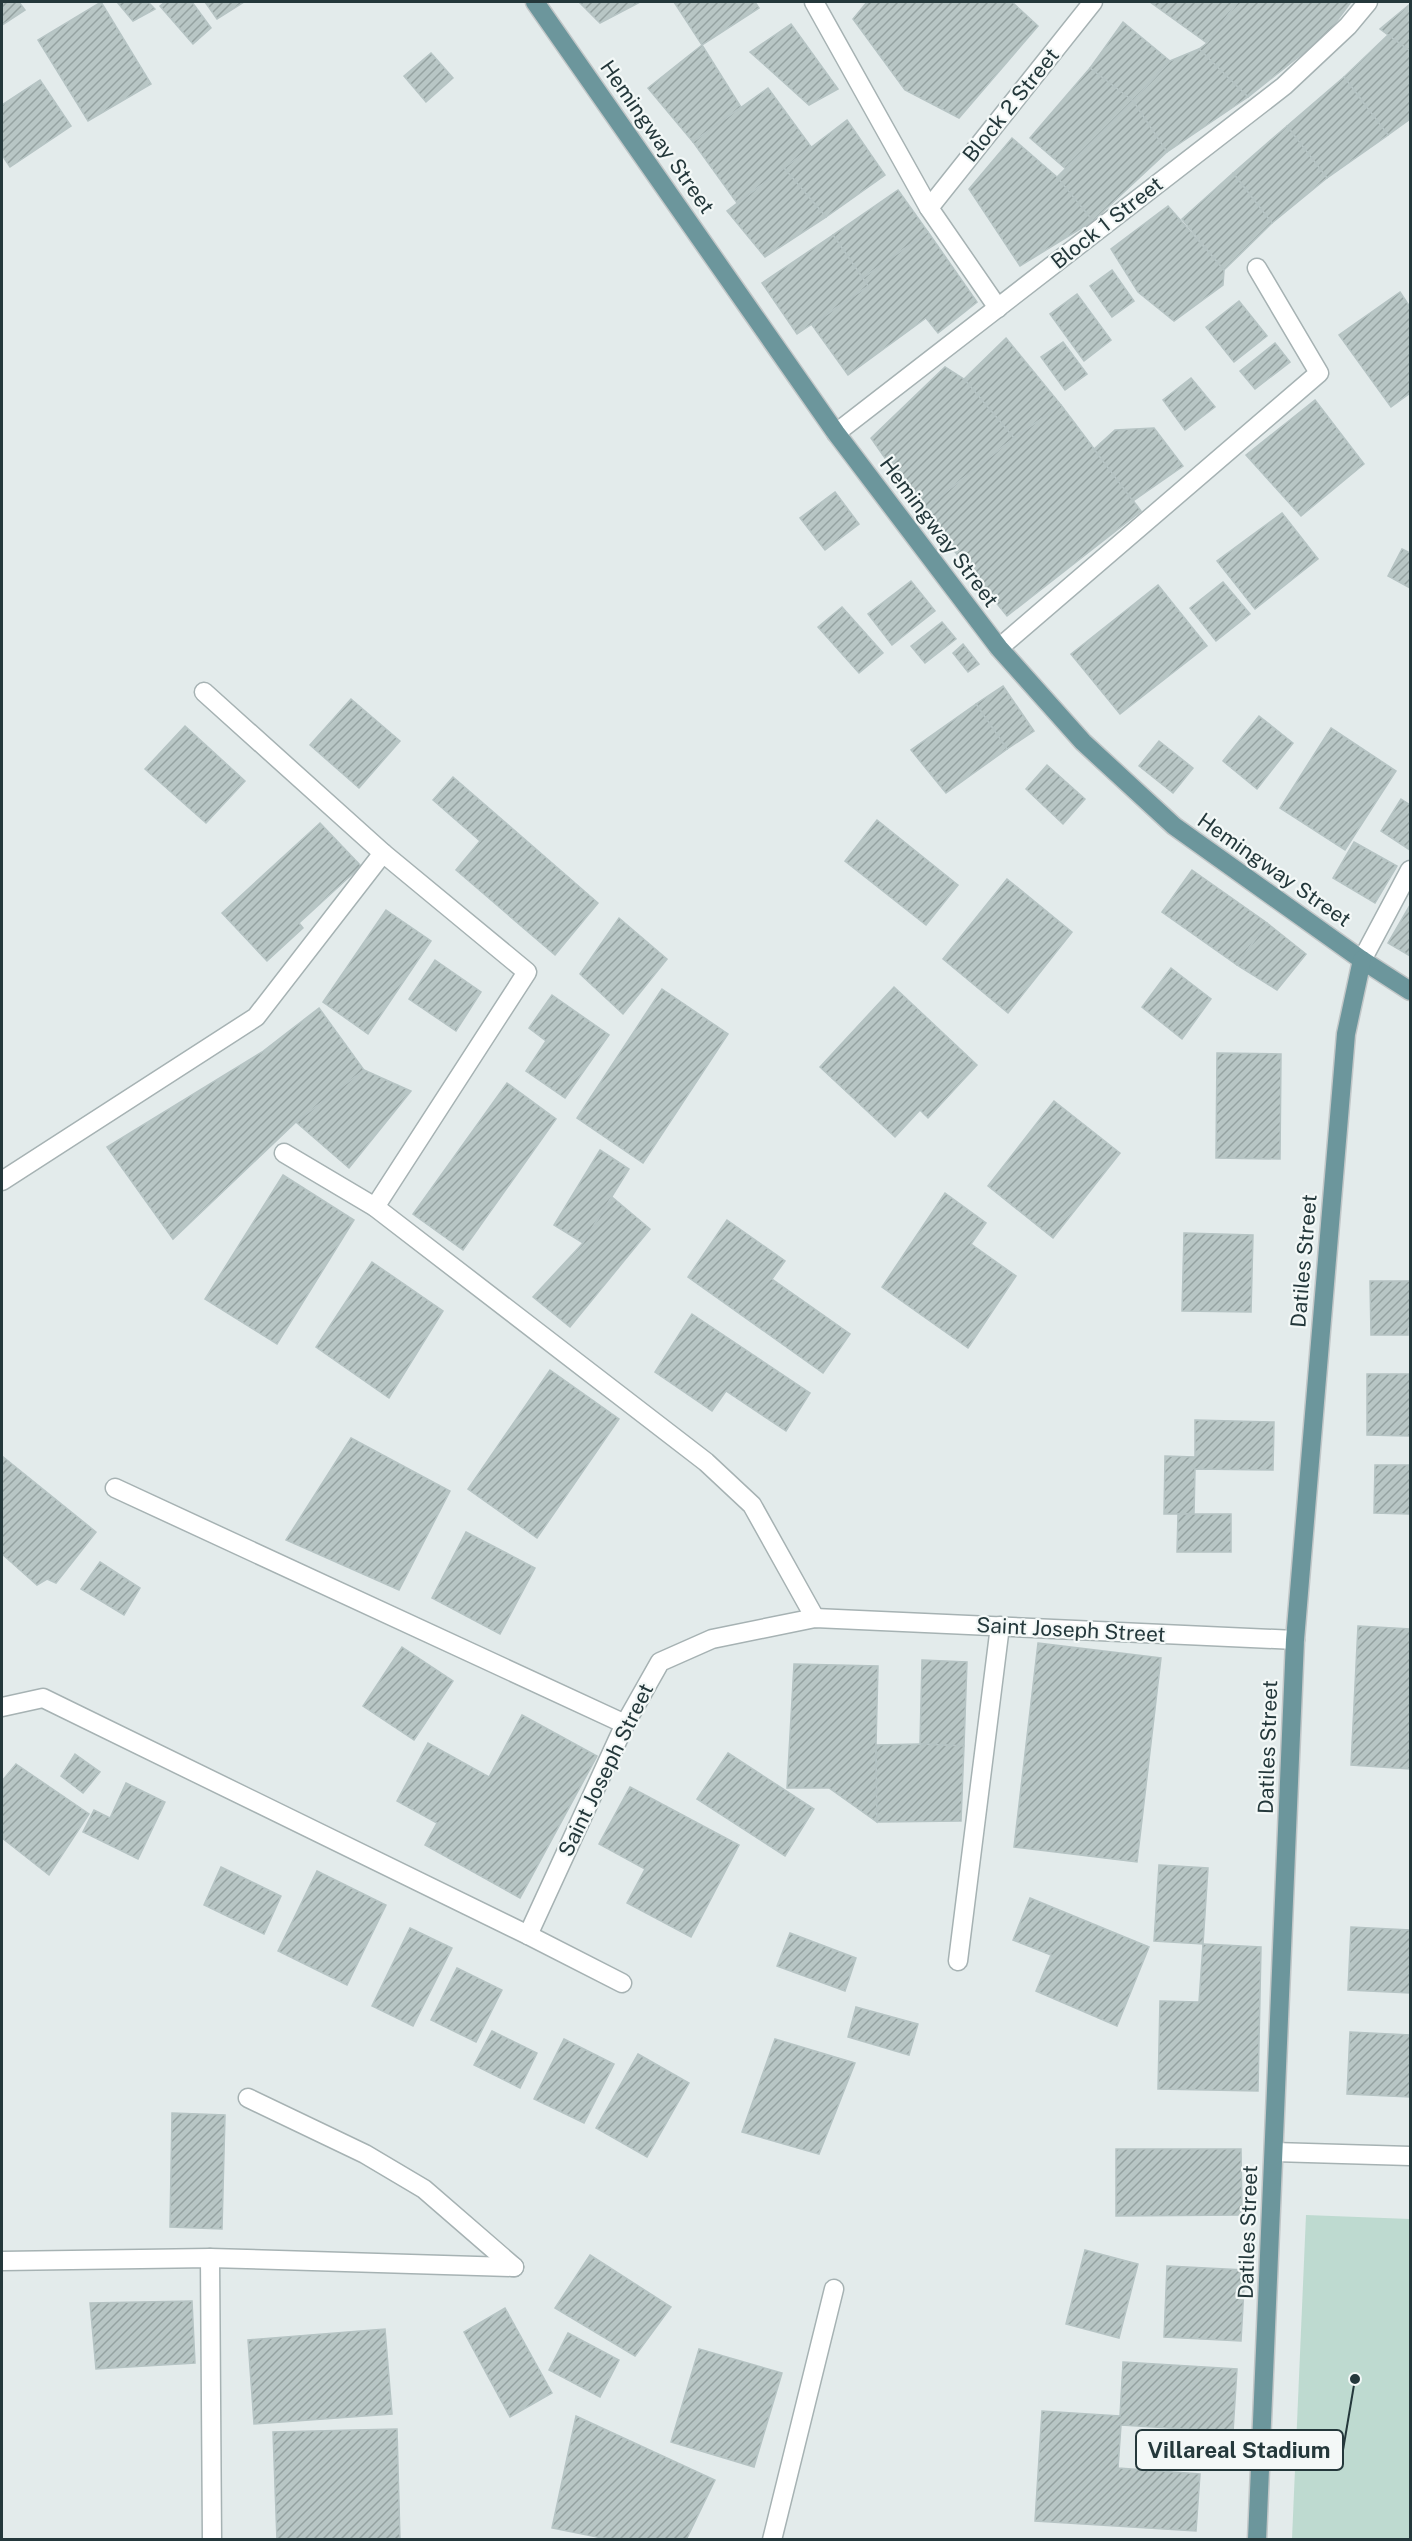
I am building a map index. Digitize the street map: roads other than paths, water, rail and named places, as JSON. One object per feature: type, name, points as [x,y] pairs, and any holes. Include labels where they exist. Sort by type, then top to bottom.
[{"type":"main road","name":"Hemingway Street","points":[[535,2],[836,433],[999,648],[1083,742],[1174,826],[1362,960],[1410,991]]},
{"type":"main road","name":"Datiles Street","points":[[1257,2540],[1295,1640],[1346,1034],[1362,960]]},
{"type":"street","name":"Block 2 Street","points":[[929,208],[1094,2]]},
{"type":"street","name":"Block 1 Street","points":[[836,433],[1284,86],[1348,26],[1368,2]]},
{"type":"street","points":[[821,5],[929,208],[998,308]]},
{"type":"street","points":[[999,648],[1319,373],[1257,268]]},
{"type":"street","points":[[204,692],[383,853],[527,972],[375,1207]]},
{"type":"street","points":[[2,1181],[256,1017],[383,853]]},
{"type":"street","points":[[1362,960],[1410,870]]},
{"type":"street","points":[[284,1153],[375,1207],[706,1462],[752,1506],[815,1617]]},
{"type":"street","points":[[115,1488],[625,1724]]},
{"type":"street","name":"Saint Joseph Street","points":[[528,1935],[625,1724],[660,1662],[712,1639],[815,1617],[1295,1640]]},
{"type":"street","points":[[958,1961],[1000,1626]]},
{"type":"street","points":[[2,1707],[43,1698],[622,1983]]},
{"type":"street","points":[[2,2261],[210,2258],[514,2267],[424,2189],[365,2154],[248,2098]]},
{"type":"street","points":[[1274,2152],[1410,2156]]},
{"type":"street","points":[[210,2258],[212,2540]]},
{"type":"street","points":[[772,2540],[834,2289]]},
{"type":"place","name":"Villareal Stadium","points":[[1355,2379]]}]
